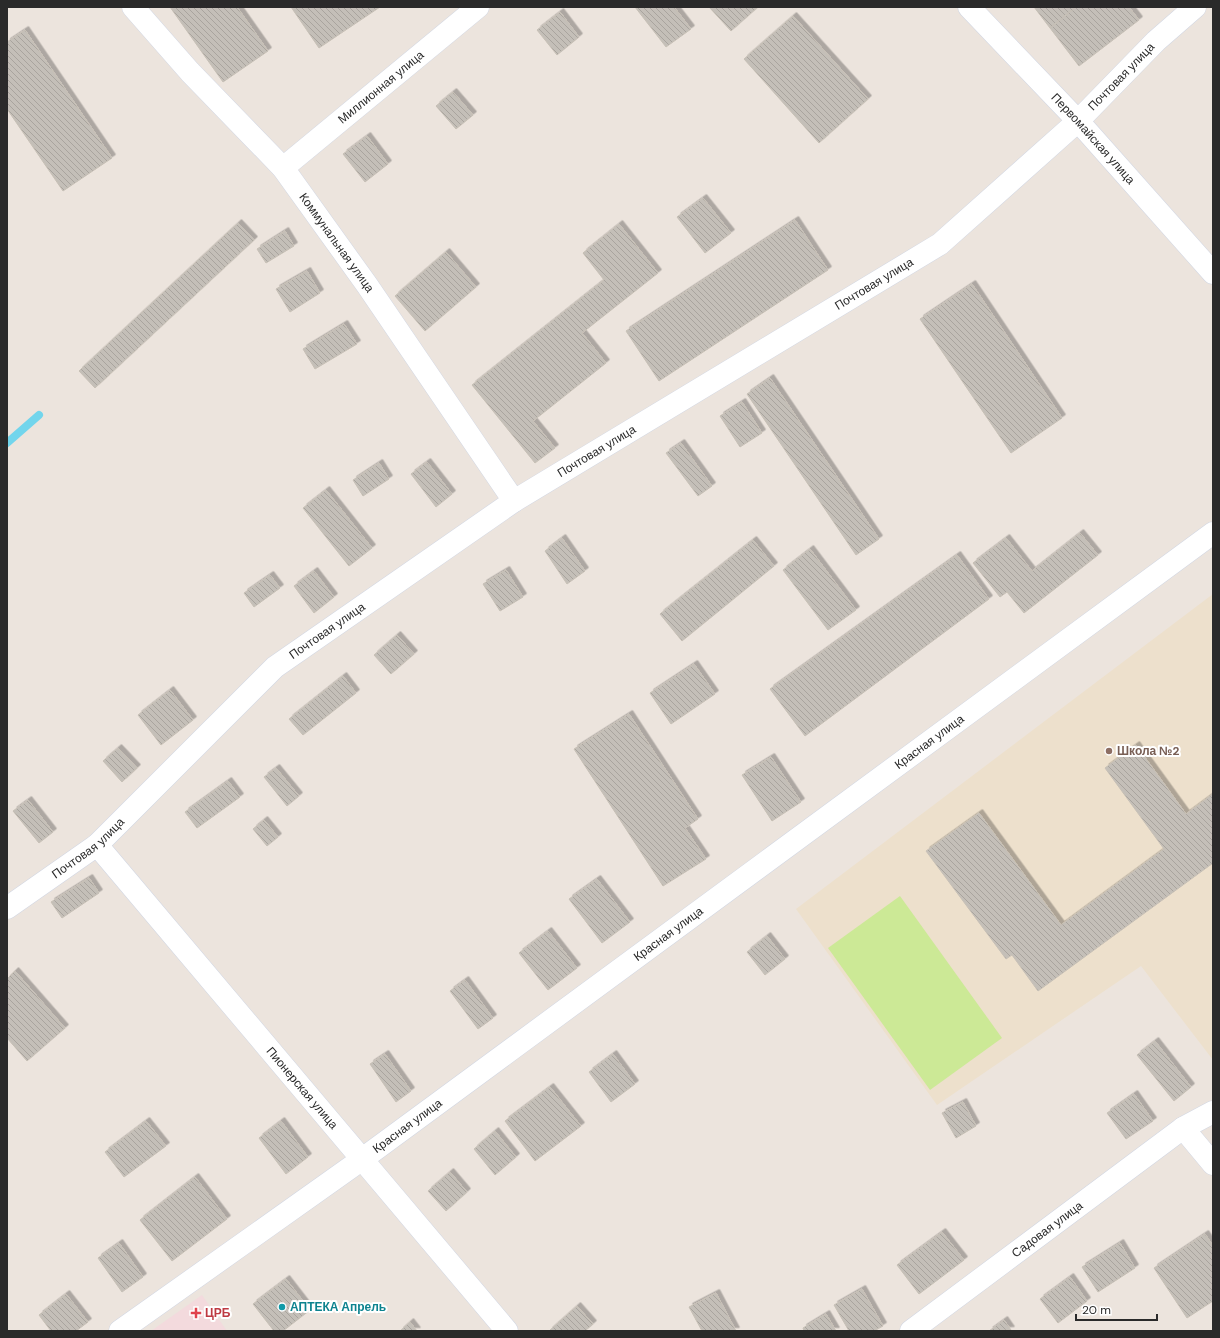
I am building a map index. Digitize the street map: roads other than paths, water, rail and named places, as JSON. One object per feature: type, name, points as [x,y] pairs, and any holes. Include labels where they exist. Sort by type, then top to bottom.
[{"type":"street","name":"Коммунальная улица","points":[[133,7],[190,72],[284,168],[367,285],[514,501]]},
{"type":"street","name":"Миллионная улица","points":[[284,168],[478,7]]},
{"type":"street","name":"Первомайская улица","points":[[969,7],[1078,121],[1213,273]]},
{"type":"street","name":"Почтовая улица","points":[[7,908],[97,845],[274,667],[514,501],[940,244],[1078,121],[1156,41],[1195,7]]},
{"type":"street","name":"Красная улица","points":[[120,1331],[361,1160],[1213,533]]},
{"type":"street","name":"Пионерская улица","points":[[97,845],[506,1331]]},
{"type":"street","name":"Садовая улица","points":[[911,1331],[1183,1128],[1213,1112]]},
{"type":"street","points":[[1183,1128],[1213,1164]]},
{"type":"waterway","points":[[7,443],[39,415]]},
{"type":"place","name":"Школа №2","points":[[1109,751]]},
{"type":"place","name":"АПТЕКА Апрель","points":[[282,1307]]},
{"type":"place","name":"ЦРБ","points":[[196,1313]]}]
